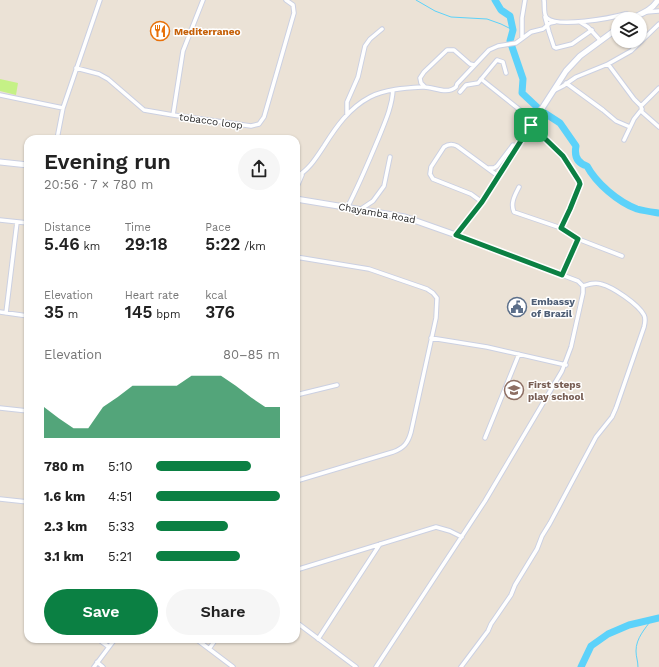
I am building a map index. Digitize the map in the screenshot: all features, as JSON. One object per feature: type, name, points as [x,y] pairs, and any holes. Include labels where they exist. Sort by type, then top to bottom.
[{"type":"street","points":[[58,135],[63,108],[100,0]]},
{"type":"street","name":"tobacco loop","points":[[203,0],[182,51],[173,115],[246,126],[254,126],[261,122],[265,114],[294,13],[293,5],[286,0]]},
{"type":"street","points":[[522,39],[522,18],[525,0]]},
{"type":"street","points":[[544,0],[547,26],[554,47],[559,48],[572,44],[592,30]]},
{"type":"street","points":[[646,12],[653,7],[658,0]]},
{"type":"street","points":[[646,12],[659,11]]},
{"type":"street","points":[[545,16],[555,22]]},
{"type":"street","points":[[300,180],[334,130],[357,105],[369,97],[393,90],[426,87],[445,90],[454,89],[474,65],[492,48],[516,43],[531,32],[543,29],[555,22],[611,18]]},
{"type":"street","points":[[580,21],[592,30],[600,40]]},
{"type":"street","points":[[553,90],[563,86],[576,77],[608,64],[631,51],[659,24]]},
{"type":"street","points":[[347,115],[347,102],[358,77],[365,46],[382,28]]},
{"type":"street","points":[[376,667],[485,501],[566,365],[572,347],[583,293],[583,286],[578,281],[456,235],[482,202],[553,90],[573,64],[600,40],[611,33]]},
{"type":"street","points":[[426,87],[421,83],[422,74],[447,50],[454,50],[470,64],[474,65]]},
{"type":"street","points":[[460,92],[464,86],[475,84],[481,79],[497,60],[503,62],[506,73]]},
{"type":"street","points":[[608,64],[631,96],[642,108],[645,115],[659,127]]},
{"type":"street","points":[[76,68],[99,74],[108,79],[144,110],[173,115]]},
{"type":"street","points":[[481,79],[533,123],[563,156],[579,181],[578,190],[561,228]]},
{"type":"street","points":[[566,83],[616,120],[630,127]]},
{"type":"street","points":[[624,140],[642,108],[659,88]]},
{"type":"street","points":[[347,208],[376,146],[391,105],[393,90]]},
{"type":"street","points":[[0,95],[63,108]]},
{"type":"street","points":[[482,202],[471,194],[433,179],[430,176],[430,172],[444,147],[448,145],[457,146],[498,176]]},
{"type":"street","points":[[488,168],[494,168],[497,166],[512,145],[518,147]]},
{"type":"street","points":[[361,210],[373,201],[384,186],[390,157]]},
{"type":"street","points":[[0,162],[24,165]]},
{"type":"street","points":[[519,187],[512,203],[512,209],[514,212],[561,228],[578,239],[622,256]]},
{"type":"street","name":"Chayamba Road","points":[[300,200],[405,217],[456,235]]},
{"type":"street","points":[[0,220],[24,223]]},
{"type":"street","points":[[6,313],[18,222]]},
{"type":"street","points":[[562,275],[578,239]]},
{"type":"street","points":[[300,258],[369,269],[430,291],[437,298],[431,338],[412,432],[405,446],[393,452],[300,480]]},
{"type":"street","points":[[461,667],[488,631],[493,620],[511,595],[515,585],[537,549],[542,536],[596,437],[612,417],[644,327],[646,318],[644,315],[620,293],[601,284],[593,283],[583,286]]},
{"type":"street","points":[[0,312],[24,315]]},
{"type":"street","points":[[431,338],[467,343],[566,365]]},
{"type":"street","points":[[485,438],[519,354]]},
{"type":"street","points":[[300,394],[337,385]]},
{"type":"street","points":[[0,408],[24,411]]},
{"type":"street","points":[[0,499],[24,502]]},
{"type":"street","points":[[300,569],[436,527],[450,530],[462,537]]},
{"type":"street","points":[[318,639],[380,544]]},
{"type":"street","points":[[300,625],[356,667]]},
{"type":"street","points":[[103,643],[109,648]]},
{"type":"street","points":[[94,667],[112,643]]},
{"type":"street","points":[[201,643],[233,667]]},
{"type":"street","points":[[209,649],[213,643]]},
{"type":"street","points":[[98,662],[103,667]]},
{"type":"green space","points":[[0,79],[18,83],[16,95],[0,91]]},
{"type":"waterway","points":[[416,0],[435,11],[451,17],[487,19],[513,30]]},
{"type":"waterway","points":[[495,0],[501,10],[510,16],[513,30],[510,41],[523,79],[522,93],[538,108]]},
{"type":"waterway","points":[[543,112],[560,123],[576,146],[575,153],[577,159],[587,166],[596,179],[608,191],[622,202],[630,206],[645,211],[659,213]]},
{"type":"waterway","points":[[581,667],[591,646],[608,634],[629,625],[659,618]]},
{"type":"waterway","points":[[638,667],[636,646],[641,634],[652,619]]},
{"type":"place","name":"Mediterraneo","points":[[160,31]]},
{"type":"place","name":"Embassy of Brazil","points":[[517,307]]},
{"type":"place","name":"First steps play school","points":[[514,390]]},
{"type":"route","points":[[531,125],[563,156],[580,184],[561,228],[578,239],[562,275],[456,235],[482,202],[531,125]]}]
